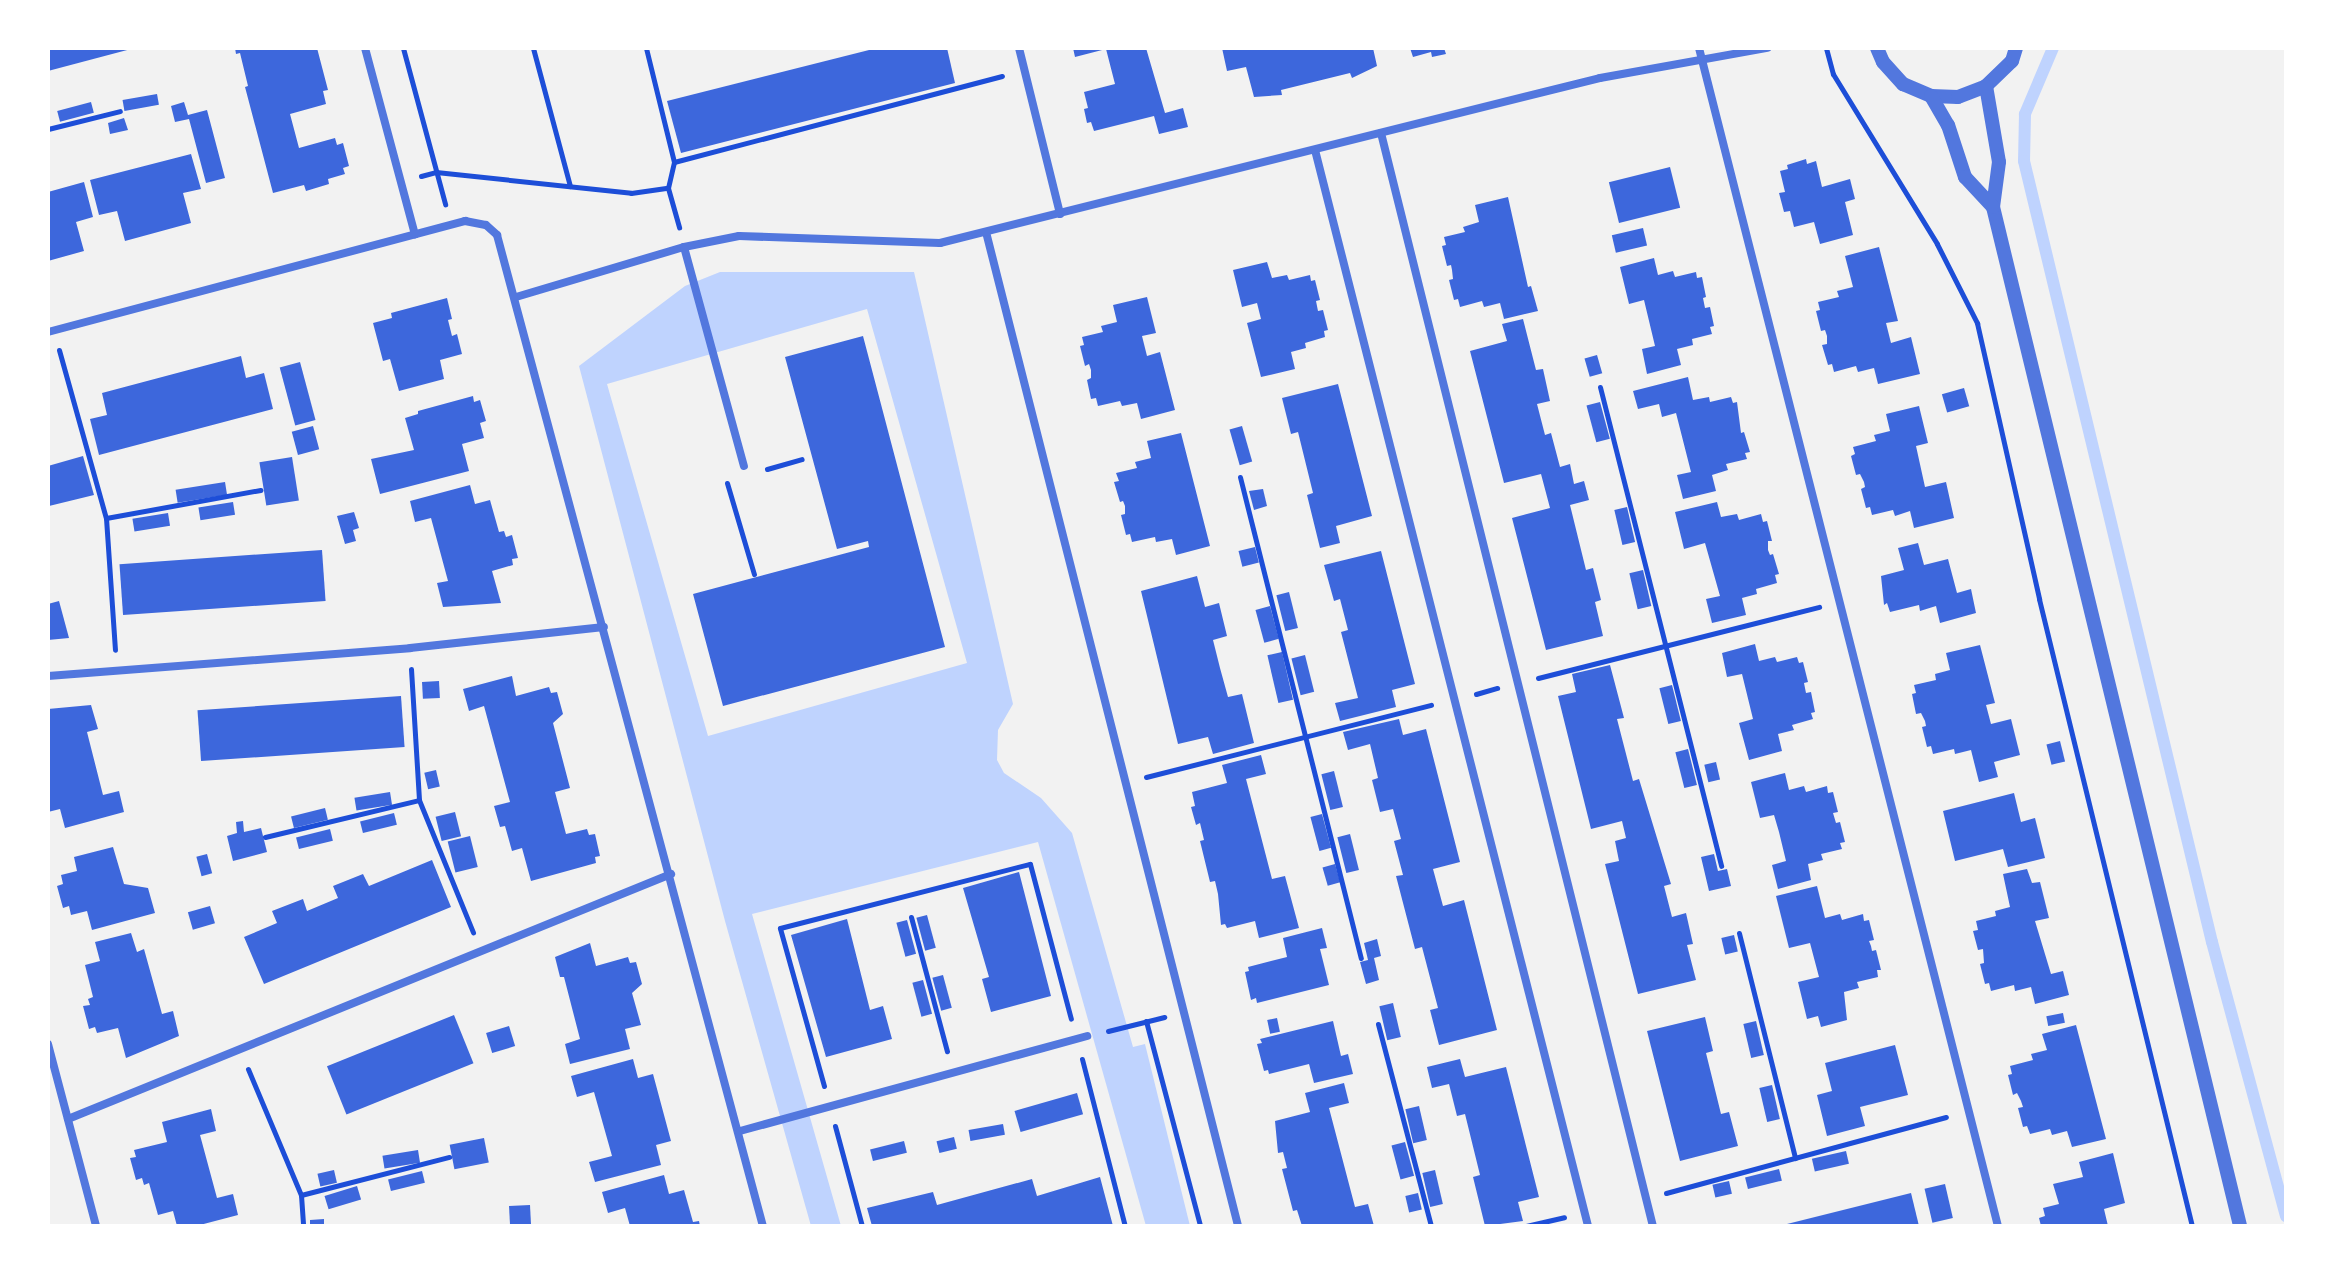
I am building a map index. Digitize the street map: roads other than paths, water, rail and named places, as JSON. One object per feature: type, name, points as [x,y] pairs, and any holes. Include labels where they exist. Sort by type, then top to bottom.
[{"type":"street","points":[[365,48],[415,234]]},
{"type":"street","points":[[1019,48],[1060,214]]},
{"type":"street","points":[[1699,48],[1998,1226]]},
{"type":"street","points":[[516,297],[684,247],[739,236],[940,243],[1600,78],[1767,48]]},
{"type":"street","points":[[1877,48],[1883,62],[1903,84],[1931,96],[1958,97],[1986,86],[2012,61],[2016,48]]},
{"type":"street","points":[[1986,86],[1999,162],[1993,207],[2240,1226]]},
{"type":"street","points":[[1931,96],[1948,125],[1965,177],[1993,207]]},
{"type":"street","points":[[1381,133],[1653,1226]]},
{"type":"street","points":[[1315,150],[1588,1226]]},
{"type":"street","points":[[51,331],[450,224],[465,221],[486,225],[497,235],[740,1131],[763,1226]]},
{"type":"street","points":[[986,232],[1238,1226]]},
{"type":"street","points":[[684,247],[744,466]]},
{"type":"street","points":[[48,676],[410,648],[604,627]]},
{"type":"street","points":[[68,1119],[671,874]]},
{"type":"street","points":[[740,1131],[1087,1036]]},
{"type":"street","points":[[48,1044],[96,1226]]},
{"type":"water","points":[[720,272],[914,272],[1013,704],[998,730],[997,760],[1004,773],[1041,798],[1072,833],[1133,1047],[1145,1044],[1190,1226],[1146,1226],[1038,842],[752,914],[841,1226],[811,1226],[725,921],[579,366],[685,286]],"holes":[[[867,309],[967,663],[708,736],[607,384]]]},
{"type":"waterway","points":[[2053,48],[2025,114],[2024,161],[2212,942],[2286,1216]]}]
